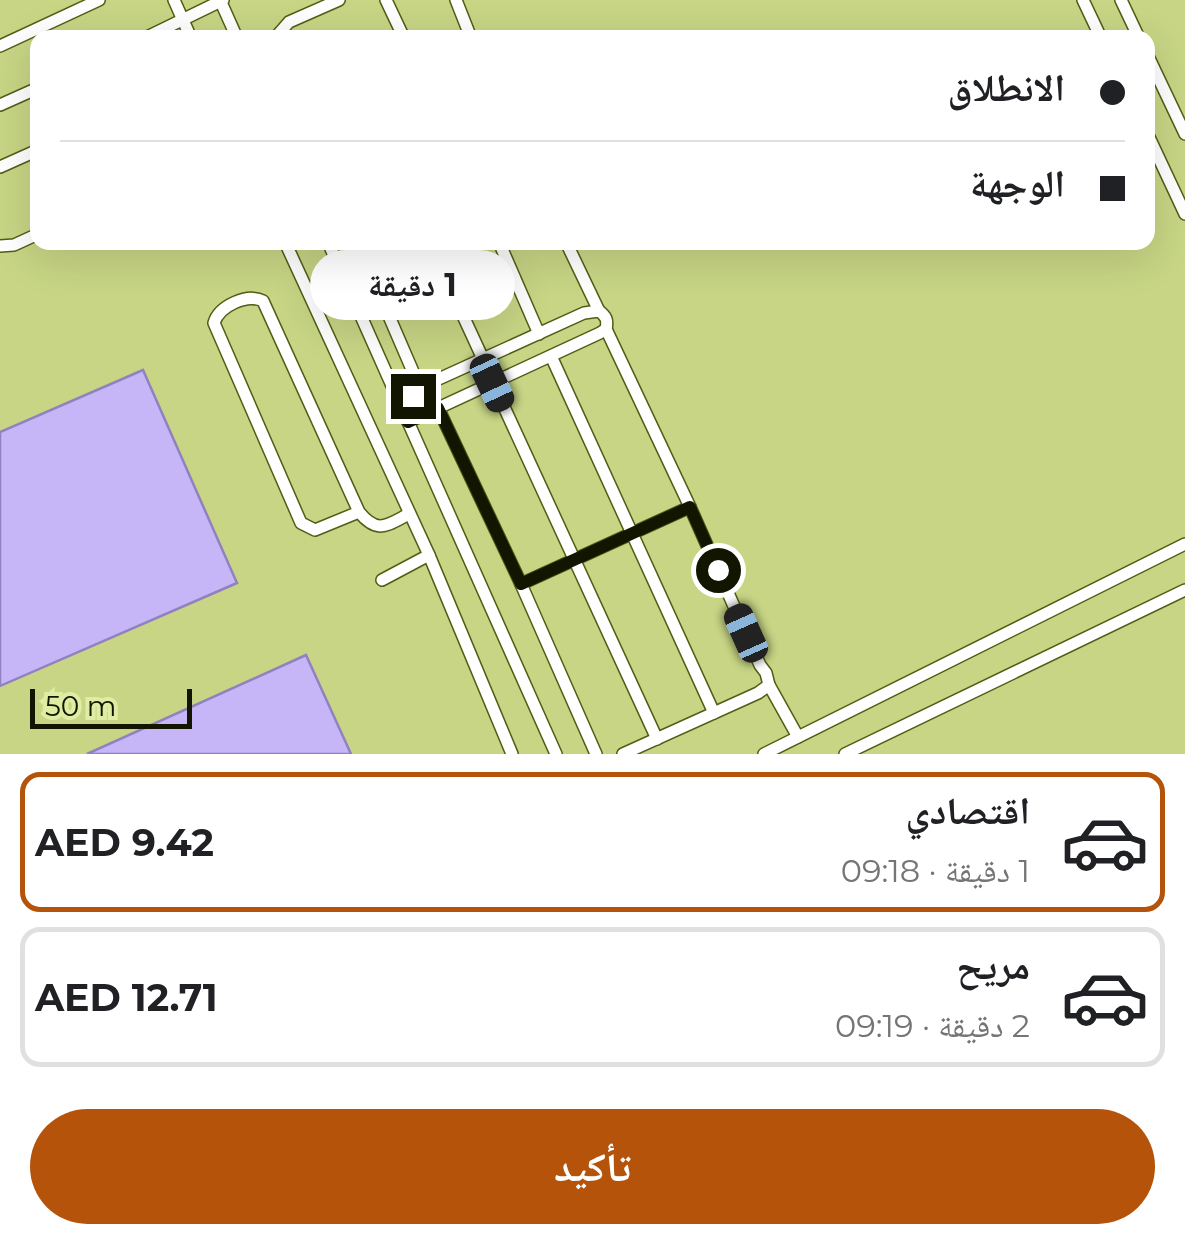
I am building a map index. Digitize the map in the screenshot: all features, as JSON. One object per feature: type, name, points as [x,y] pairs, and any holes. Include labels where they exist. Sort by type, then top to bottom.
[{"type":"lane","points":[[34,30],[99,0]]},
{"type":"lane","points":[[174,0],[186,30]]},
{"type":"lane","points":[[161,30],[221,0],[234,30]]},
{"type":"lane","points":[[282,30],[289,22],[338,0]]},
{"type":"lane","points":[[386,0],[400,30]]},
{"type":"lane","points":[[456,0],[469,30]]},
{"type":"lane","points":[[1083,0],[1097,30]]},
{"type":"lane","points":[[1121,0],[1135,30]]},
{"type":"lane","points":[[0,46],[30,32]]},
{"type":"lane","points":[[1155,71],[1185,134]]},
{"type":"lane","points":[[0,105],[30,92]]},
{"type":"lane","points":[[1155,150],[1185,214]]},
{"type":"lane","points":[[0,167],[30,154]]},
{"type":"lane","points":[[0,246],[30,238]]},
{"type":"lane","points":[[289,250],[429,555],[512,754]]},
{"type":"lane","points":[[332,250],[556,754]]},
{"type":"lane","points":[[360,250],[420,388]]},
{"type":"lane","points":[[433,250],[483,359]]},
{"type":"lane","points":[[503,250],[540,334]]},
{"type":"lane","points":[[570,250],[605,316],[606,329],[769,686],[798,737]]},
{"type":"lane","points":[[359,512],[316,530],[301,523],[214,323],[222,309],[250,297],[263,301],[359,512],[368,522],[383,527],[410,514]]},
{"type":"lane","points":[[405,416],[420,388],[584,313],[600,311]]},
{"type":"lane","points":[[405,416],[438,408],[606,329]]},
{"type":"lane","points":[[551,356],[714,713]]},
{"type":"lane","points":[[492,383],[657,738]]},
{"type":"lane","points":[[438,408],[596,754]]},
{"type":"lane","points":[[521,584],[690,507]]},
{"type":"lane","points":[[764,754],[1185,544]]},
{"type":"lane","points":[[382,580],[429,555]]},
{"type":"lane","points":[[846,754],[1185,590]]},
{"type":"lane","points":[[623,754],[769,686]]},
{"type":"shaded area","points":[[0,0],[1185,0],[1185,754],[0,754]]},
{"type":"building","points":[[143,370],[237,583],[0,686],[0,432]]},
{"type":"building","points":[[306,655],[351,754],[87,754]]},
{"type":"route","points":[[413,396],[402,410],[408,422],[438,408],[521,584],[690,507],[718,570]]}]
